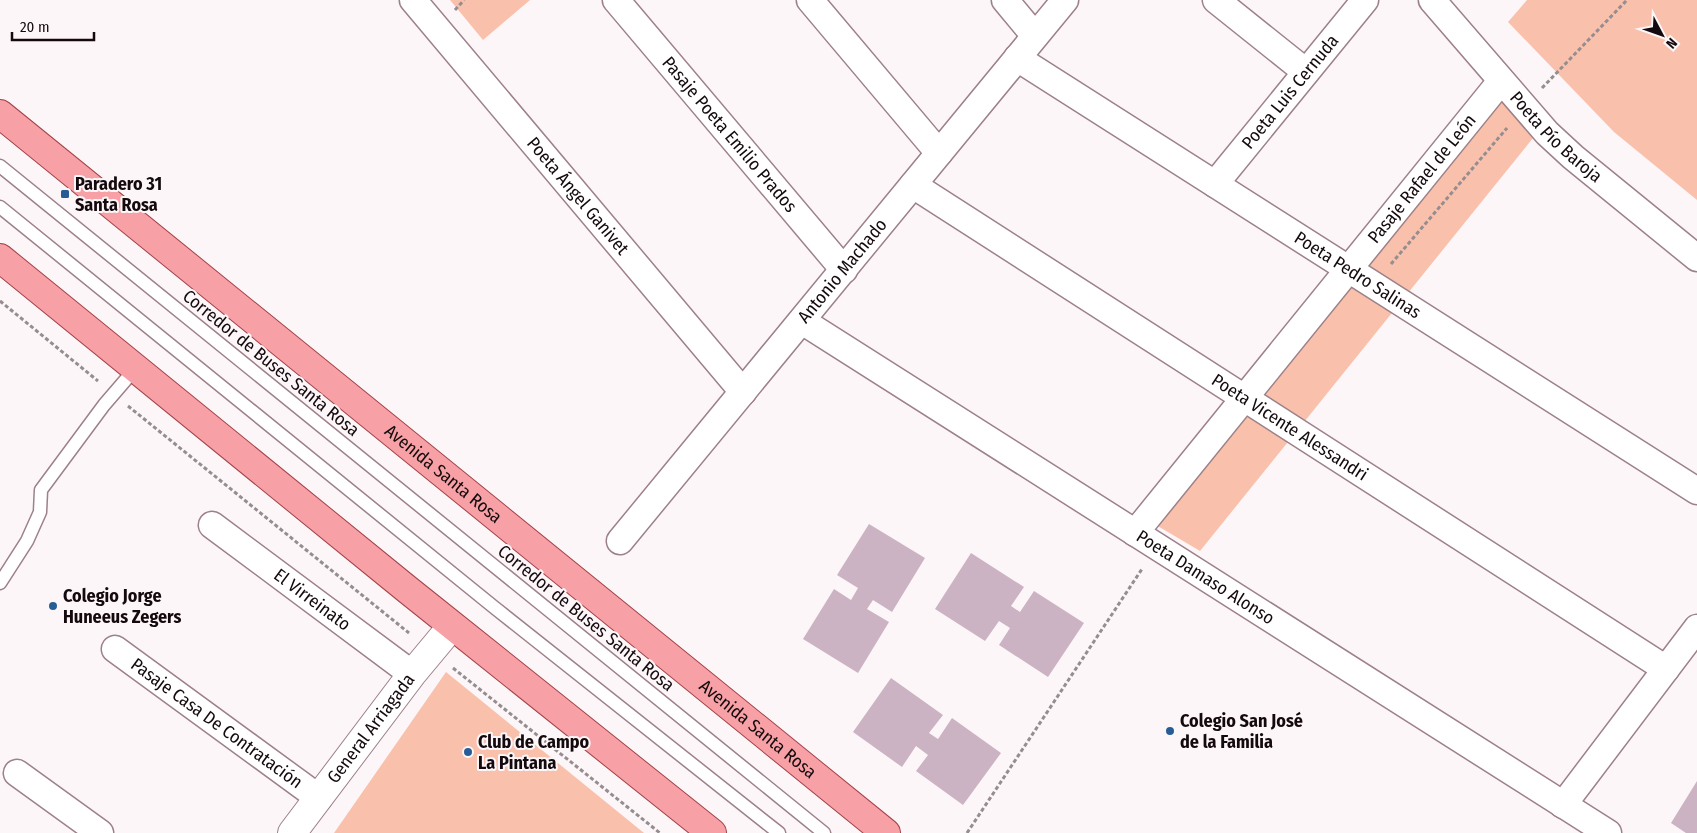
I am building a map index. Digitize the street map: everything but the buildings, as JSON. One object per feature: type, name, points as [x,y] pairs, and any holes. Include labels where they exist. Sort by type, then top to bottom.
[{"type":"main road","name":"Avenida Santa Rosa","points":[[0,114],[886,833]]},
{"type":"main road","points":[[0,258],[452,626],[712,833]]},
{"type":"street","name":"Poeta Ángel Ganivet","points":[[413,0],[743,392]]},
{"type":"street","name":"Pasaje Poeta Emilio Prados","points":[[616,0],[844,270]]},
{"type":"street","points":[[810,0],[940,153]]},
{"type":"street","points":[[1005,0],[1035,36]]},
{"type":"street","name":"Antonio Machado","points":[[620,541],[1065,0]]},
{"type":"street","points":[[1216,0],[1306,72]]},
{"type":"street","name":"Poeta Luis Cernuda","points":[[1215,184],[1366,0]]},
{"type":"street","name":"Poeta Pío Baroja","points":[[1432,0],[1541,126],[1573,156],[1697,258]]},
{"type":"street","name":"Poeta Pedro Salinas","points":[[1018,58],[1697,491]]},
{"type":"street","name":"Pasaje Rafael de León","points":[[1135,533],[1501,81]]},
{"type":"street","name":"Poeta Vicente Alessandri","points":[[913,185],[1666,669]]},
{"type":"street","name":"Poeta Damaso Alonso","points":[[802,321],[1608,833]]},
{"type":"street","name":"El Virreinato","points":[[212,525],[412,674]]},
{"type":"street","name":"General Arriagada","points":[[292,833],[412,674],[452,626]]},
{"type":"street","points":[[1563,805],[1697,628]]},
{"type":"street","name":"Pasaje Casa De Contratación","points":[[115,649],[319,798]]},
{"type":"street","points":[[16,773],[100,833]]},
{"type":"lane","name":"Corredor de Buses Santa Rosa","points":[[0,166],[824,833]]},
{"type":"lane","points":[[0,207],[495,608],[779,833]]},
{"type":"lane","points":[[0,583],[27,541],[40,512],[41,490],[135,369]]},
{"type":"path","points":[[0,301],[660,833]]},
{"type":"shaded area","points":[[450,0],[530,0],[483,40]]},
{"type":"shaded area","points":[[1527,0],[1697,0],[1697,200],[1614,132],[1508,22]]},
{"type":"shaded area","points":[[1501,101],[1533,138],[1200,551],[1156,525]]},
{"type":"shaded area","name":"Club de Campo La Pintana","points":[[446,672],[644,833],[334,833]]},
{"type":"place","name":"Paradero 31 Santa Rosa","points":[[65,194]]},
{"type":"place","name":"Colegio Jorge Huneeus Zegers","points":[[53,606]]},
{"type":"place","name":"Colegio San José de la Familia","points":[[1170,731]]},
{"type":"place","name":"Club de Campo La Pintana","points":[[468,752]]}]
